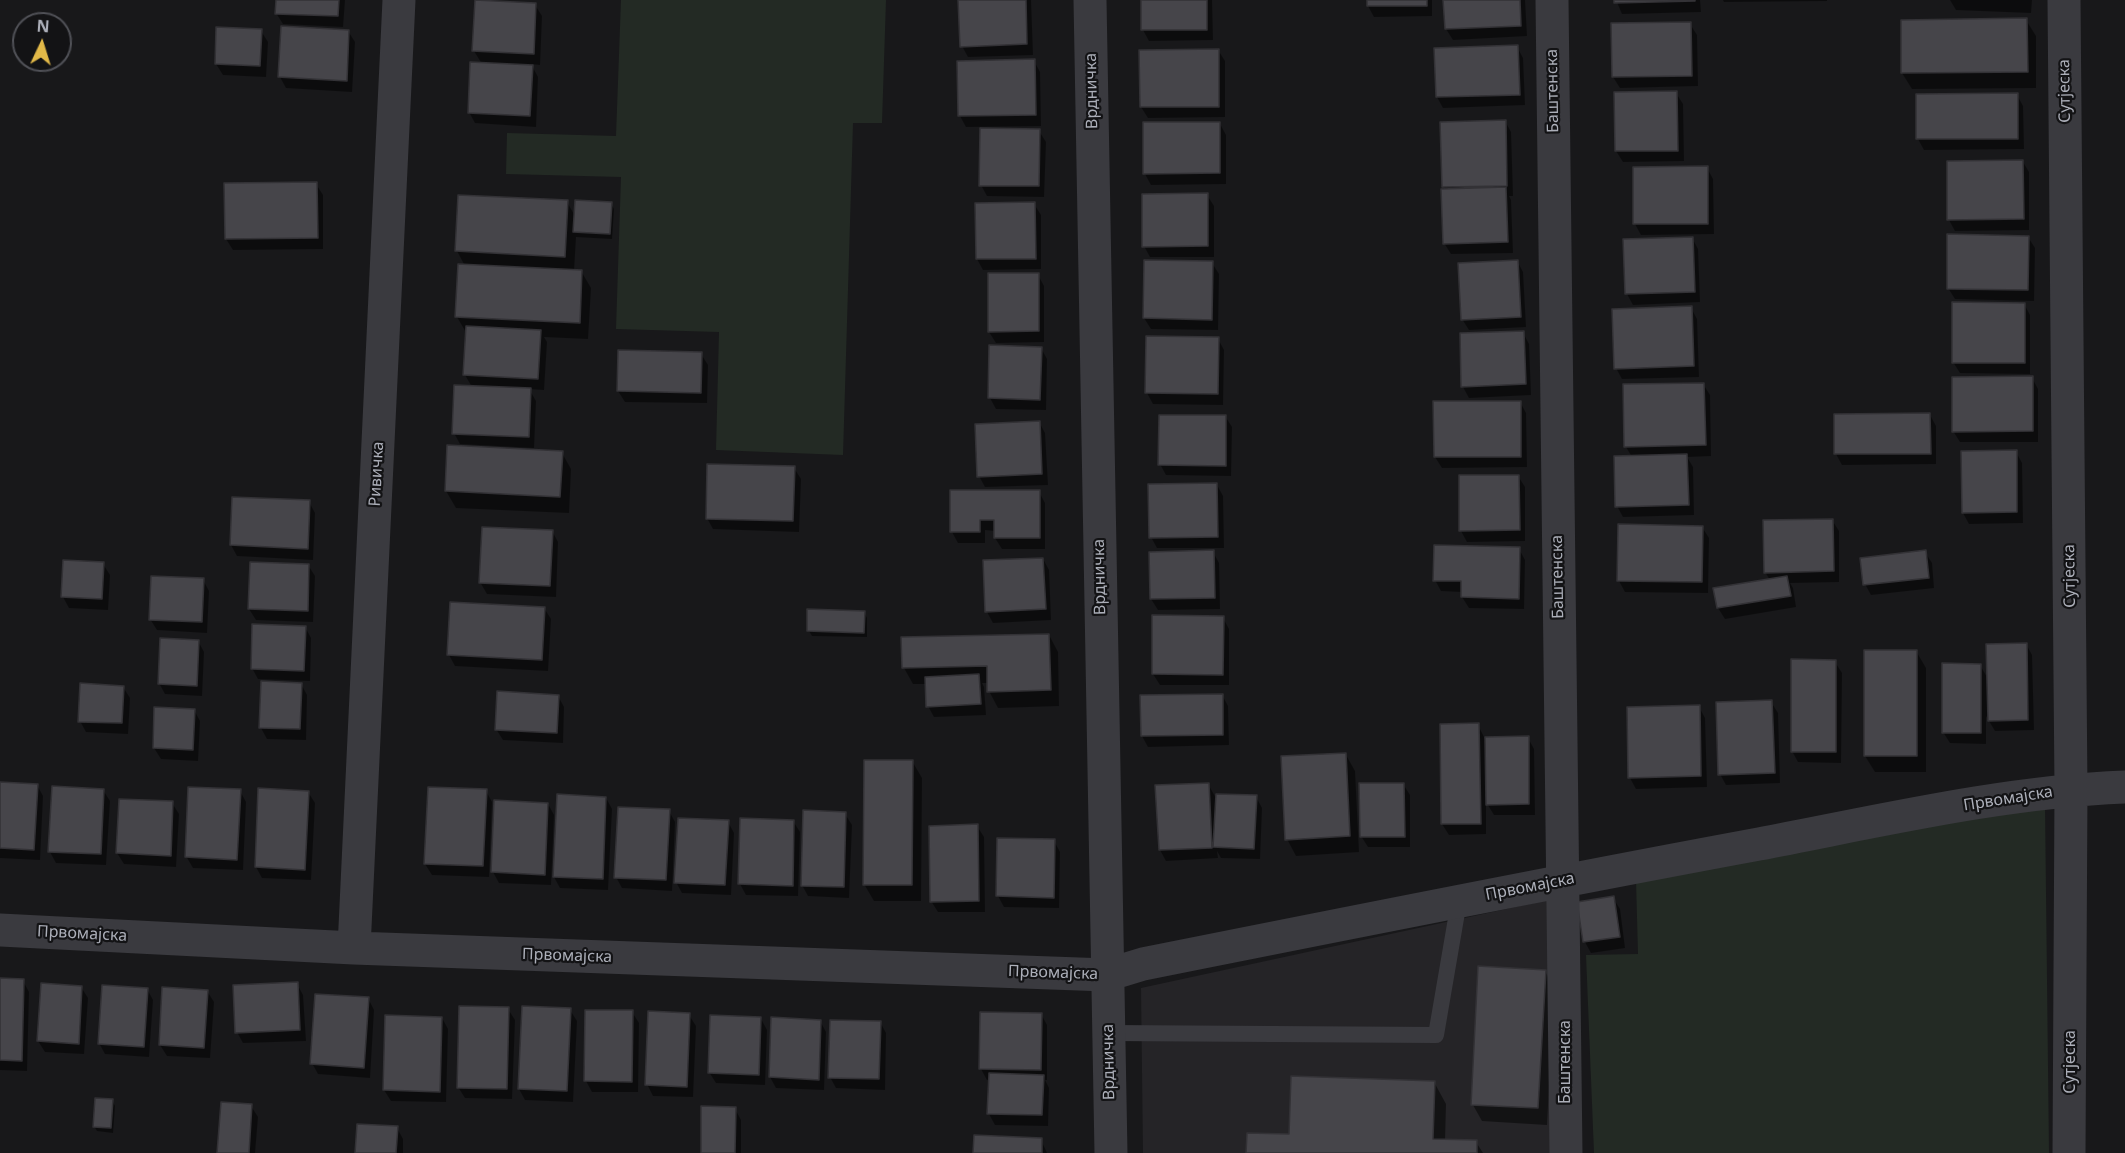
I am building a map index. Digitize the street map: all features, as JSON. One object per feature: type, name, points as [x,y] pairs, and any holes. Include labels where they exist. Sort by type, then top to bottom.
[{"type":"street","name":"Ривичка","points":[[354,948],[399,0]]},
{"type":"street","name":"Врдничка","points":[[1090,0],[1111,1153]]},
{"type":"street","name":"Баштенска","points":[[1552,0],[1566,1153]]},
{"type":"street","name":"Сутјеска","points":[[2064,0],[2071,789],[2069,1153]]},
{"type":"street","name":"Првомајска","points":[[0,930],[354,948],[1107,975],[1143,964],[1564,880],[1975,804],[2071,789],[2125,787]]},
{"type":"lane","points":[[1108,1033],[1436,1035],[1459,901]]},
{"type":"shaded area","points":[[621,0],[886,0],[882,123],[853,123],[843,455],[716,450],[719,332],[616,329],[621,177],[506,174],[507,133],[616,136]]},
{"type":"shaded area","points":[[2045,805],[2049,1153],[1594,1153],[1586,955],[1638,954],[1636,880]]},
{"type":"shaded area","points":[[1557,898],[1555,1153],[1143,1153],[1141,988]]},
{"type":"building","points":[[276,0],[339,0],[338,16],[275,14]]},
{"type":"building","points":[[475,0],[536,3],[534,54],[472,51]]},
{"type":"building","points":[[958,0],[1026,0],[1027,44],[960,47]]},
{"type":"building","points":[[1141,0],[1207,0],[1207,30],[1141,30]]},
{"type":"building","points":[[1367,0],[1427,0],[1427,6],[1367,6]]},
{"type":"building","points":[[1443,0],[1520,0],[1521,26],[1445,29]]},
{"type":"building","points":[[1614,0],[1695,0],[1695,1],[1614,3]]},
{"type":"building","points":[[2027,18],[2028,72],[1901,73],[1901,20]]},
{"type":"building","points":[[1691,22],[1692,76],[1612,77],[1611,23]]},
{"type":"building","points":[[281,26],[349,30],[347,81],[278,77]]},
{"type":"building","points":[[216,27],[262,29],[260,66],[215,64]]},
{"type":"building","points":[[1518,45],[1520,95],[1436,97],[1434,48]]},
{"type":"building","points":[[1219,49],[1219,107],[1140,107],[1139,50]]},
{"type":"building","points":[[1035,59],[1036,115],[958,116],[957,61]]},
{"type":"building","points":[[470,62],[533,65],[530,116],[468,113]]},
{"type":"building","points":[[1677,91],[1678,151],[1615,151],[1614,92]]},
{"type":"building","points":[[2018,93],[2018,139],[1916,139],[1916,94]]},
{"type":"building","points":[[1506,120],[1507,186],[1442,187],[1440,122]]},
{"type":"building","points":[[1143,122],[1220,122],[1220,173],[1143,174]]},
{"type":"building","points":[[980,128],[1040,129],[1039,186],[979,186]]},
{"type":"building","points":[[2023,160],[2024,219],[1947,220],[1947,161]]},
{"type":"building","points":[[1708,166],[1708,224],[1633,224],[1633,167]]},
{"type":"building","points":[[317,182],[318,238],[225,239],[224,183]]},
{"type":"building","points":[[1506,187],[1508,242],[1443,244],[1441,189]]},
{"type":"building","points":[[1208,193],[1208,246],[1142,247],[1142,194]]},
{"type":"building","points":[[458,195],[568,200],[565,257],[455,251]]},
{"type":"building","points":[[575,200],[612,202],[610,234],[573,232]]},
{"type":"building","points":[[1035,202],[1036,259],[976,259],[975,203]]},
{"type":"building","points":[[1947,234],[2029,236],[2028,290],[1947,289]]},
{"type":"building","points":[[1693,237],[1695,292],[1625,294],[1623,239]]},
{"type":"building","points":[[1144,260],[1213,261],[1212,320],[1143,318]]},
{"type":"building","points":[[1518,260],[1521,317],[1461,320],[1458,263]]},
{"type":"building","points":[[458,264],[582,270],[580,323],[455,317]]},
{"type":"building","points":[[988,273],[1039,273],[1039,331],[988,332]]},
{"type":"building","points":[[1952,302],[2025,303],[2025,363],[1952,363]]},
{"type":"building","points":[[1692,306],[1694,366],[1614,369],[1612,309]]},
{"type":"building","points":[[466,326],[541,330],[538,379],[463,375]]},
{"type":"building","points":[[1524,331],[1526,384],[1461,387],[1460,333]]},
{"type":"building","points":[[1146,336],[1219,337],[1218,394],[1145,393]]},
{"type":"building","points":[[989,345],[1042,347],[1040,400],[988,398]]},
{"type":"building","points":[[618,350],[702,352],[701,393],[617,391]]},
{"type":"building","points":[[2033,376],[2033,431],[1952,432],[1952,377]]},
{"type":"building","points":[[1704,383],[1706,445],[1624,447],[1623,384]]},
{"type":"building","points":[[454,385],[531,388],[529,437],[452,434]]},
{"type":"building","points":[[1433,401],[1521,401],[1521,457],[1434,457]]},
{"type":"building","points":[[1930,413],[1931,454],[1834,454],[1834,414]]},
{"type":"building","points":[[1159,415],[1226,415],[1226,466],[1158,465]]},
{"type":"building","points":[[1040,421],[1042,474],[977,477],[975,424]]},
{"type":"building","points":[[447,445],[563,451],[560,497],[445,491]]},
{"type":"building","points":[[2017,450],[2017,512],[1962,513],[1961,451]]},
{"type":"building","points":[[1687,454],[1689,505],[1615,507],[1614,456]]},
{"type":"building","points":[[707,464],[795,466],[793,521],[706,519]]},
{"type":"building","points":[[1459,475],[1519,475],[1520,530],[1459,531]]},
{"type":"building","points":[[1217,483],[1218,537],[1149,538],[1148,484]]},
{"type":"building","points":[[950,490],[1040,490],[1040,538],[994,538],[994,520],[980,520],[980,532],[950,532]]},
{"type":"building","points":[[232,497],[310,500],[308,549],[230,545]]},
{"type":"building","points":[[1833,519],[1834,571],[1764,573],[1763,520]]},
{"type":"building","points":[[1618,524],[1703,526],[1702,582],[1617,581]]},
{"type":"building","points":[[482,527],[553,530],[550,586],[479,583]]},
{"type":"building","points":[[1434,545],[1520,547],[1519,599],[1461,597],[1461,581],[1433,581]]},
{"type":"building","points":[[1214,550],[1215,598],[1150,599],[1149,552]]},
{"type":"building","points":[[1926,550],[1929,578],[1863,585],[1860,558]]},
{"type":"building","points":[[1043,558],[1046,609],[985,612],[983,560]]},
{"type":"building","points":[[63,560],[104,562],[102,599],[61,597]]},
{"type":"building","points":[[250,562],[309,564],[308,611],[248,609]]},
{"type":"building","points":[[151,576],[204,578],[202,622],[149,620]]},
{"type":"building","points":[[1787,576],[1791,596],[1717,608],[1713,588]]},
{"type":"building","points":[[450,602],[545,607],[542,660],[447,655]]},
{"type":"building","points":[[807,609],[865,611],[864,633],[807,631]]},
{"type":"building","points":[[1152,615],[1224,616],[1223,675],[1152,674]]},
{"type":"building","points":[[252,624],[306,626],[304,671],[251,669]]},
{"type":"building","points":[[1049,634],[1051,690],[987,692],[987,666],[902,668],[901,637]]},
{"type":"building","points":[[160,638],[199,640],[197,686],[158,684]]},
{"type":"building","points":[[2027,643],[2028,720],[1988,721],[1986,644]]},
{"type":"building","points":[[1864,650],[1917,650],[1917,756],[1864,756]]},
{"type":"building","points":[[1791,659],[1836,660],[1836,752],[1791,752]]},
{"type":"building","points":[[1942,663],[1981,664],[1981,733],[1942,733]]},
{"type":"building","points":[[979,674],[981,704],[926,707],[925,677]]},
{"type":"building","points":[[261,681],[302,683],[300,729],[259,728]]},
{"type":"building","points":[[80,683],[124,686],[122,723],[78,722]]},
{"type":"building","points":[[497,691],[559,695],[557,733],[495,730]]},
{"type":"building","points":[[1223,694],[1223,735],[1141,736],[1140,695]]},
{"type":"building","points":[[1772,700],[1775,773],[1718,775],[1716,702]]},
{"type":"building","points":[[1700,705],[1701,776],[1628,778],[1627,707]]},
{"type":"building","points":[[154,707],[195,709],[193,750],[153,748]]},
{"type":"building","points":[[1479,723],[1481,824],[1441,824],[1440,724]]},
{"type":"building","points":[[1529,736],[1529,804],[1486,805],[1485,737]]},
{"type":"building","points":[[1346,753],[1350,836],[1285,840],[1281,756]]},
{"type":"building","points":[[864,760],[913,760],[912,885],[863,885]]},
{"type":"building","points":[[0,782],[38,784],[34,850],[0,848]]},
{"type":"building","points":[[1209,783],[1212,848],[1159,850],[1155,785]]},
{"type":"building","points":[[1359,783],[1404,783],[1405,837],[1360,837]]},
{"type":"building","points":[[52,786],[104,789],[101,854],[48,852]]},
{"type":"building","points":[[188,787],[241,789],[237,860],[185,857]]},
{"type":"building","points":[[428,787],[487,789],[483,866],[424,864]]},
{"type":"building","points":[[258,788],[309,791],[305,870],[255,867]]},
{"type":"building","points":[[557,794],[606,797],[603,879],[553,877]]},
{"type":"building","points":[[1216,794],[1257,795],[1254,849],[1213,847]]},
{"type":"building","points":[[119,799],[173,801],[171,856],[116,853]]},
{"type":"building","points":[[494,800],[548,803],[545,875],[491,872]]},
{"type":"building","points":[[618,807],[670,809],[666,880],[614,878]]},
{"type":"building","points":[[803,810],[846,812],[844,887],[801,886]]},
{"type":"building","points":[[678,818],[729,820],[725,885],[674,883]]},
{"type":"building","points":[[740,818],[794,820],[793,886],[738,884]]},
{"type":"building","points":[[978,824],[979,901],[930,902],[929,826]]},
{"type":"building","points":[[997,838],[1055,839],[1054,898],[996,896]]},
{"type":"building","points":[[1614,896],[1620,937],[1583,942],[1577,902]]},
{"type":"building","points":[[1478,966],[1546,970],[1538,1108],[1471,1105]]},
{"type":"building","points":[[0,978],[24,979],[22,1061],[0,1060]]},
{"type":"building","points":[[298,982],[300,1030],[235,1033],[233,985]]},
{"type":"building","points":[[41,983],[82,986],[79,1044],[37,1041]]},
{"type":"building","points":[[102,985],[148,988],[144,1047],[98,1044]]},
{"type":"building","points":[[162,987],[208,990],[204,1048],[159,1045]]},
{"type":"building","points":[[315,994],[369,997],[364,1068],[310,1064]]},
{"type":"building","points":[[459,1006],[509,1007],[507,1089],[457,1088]]},
{"type":"building","points":[[522,1006],[571,1008],[567,1091],[518,1089]]},
{"type":"building","points":[[585,1010],[633,1010],[632,1082],[584,1081]]},
{"type":"building","points":[[648,1011],[690,1013],[687,1087],[645,1085]]},
{"type":"building","points":[[980,1012],[1042,1013],[1041,1070],[979,1069]]},
{"type":"building","points":[[385,1015],[442,1017],[440,1092],[383,1090]]},
{"type":"building","points":[[710,1015],[761,1017],[759,1075],[708,1073]]},
{"type":"building","points":[[771,1017],[821,1020],[819,1080],[769,1077]]},
{"type":"building","points":[[830,1020],[881,1021],[879,1079],[828,1078]]},
{"type":"building","points":[[989,1073],[1044,1075],[1042,1115],[987,1114]]},
{"type":"building","points":[[1291,1076],[1435,1081],[1433,1139],[1477,1140],[1477,1153],[1246,1153],[1247,1133],[1289,1134]]},
{"type":"building","points":[[95,1098],[113,1099],[111,1128],[93,1127]]},
{"type":"building","points":[[221,1102],[252,1104],[249,1153],[217,1153]]},
{"type":"building","points":[[701,1106],[736,1107],[735,1153],[701,1153]]},
{"type":"building","points":[[357,1124],[398,1126],[396,1153],[355,1153]]},
{"type":"building","points":[[974,1135],[1042,1138],[1042,1153],[973,1153]]}]
